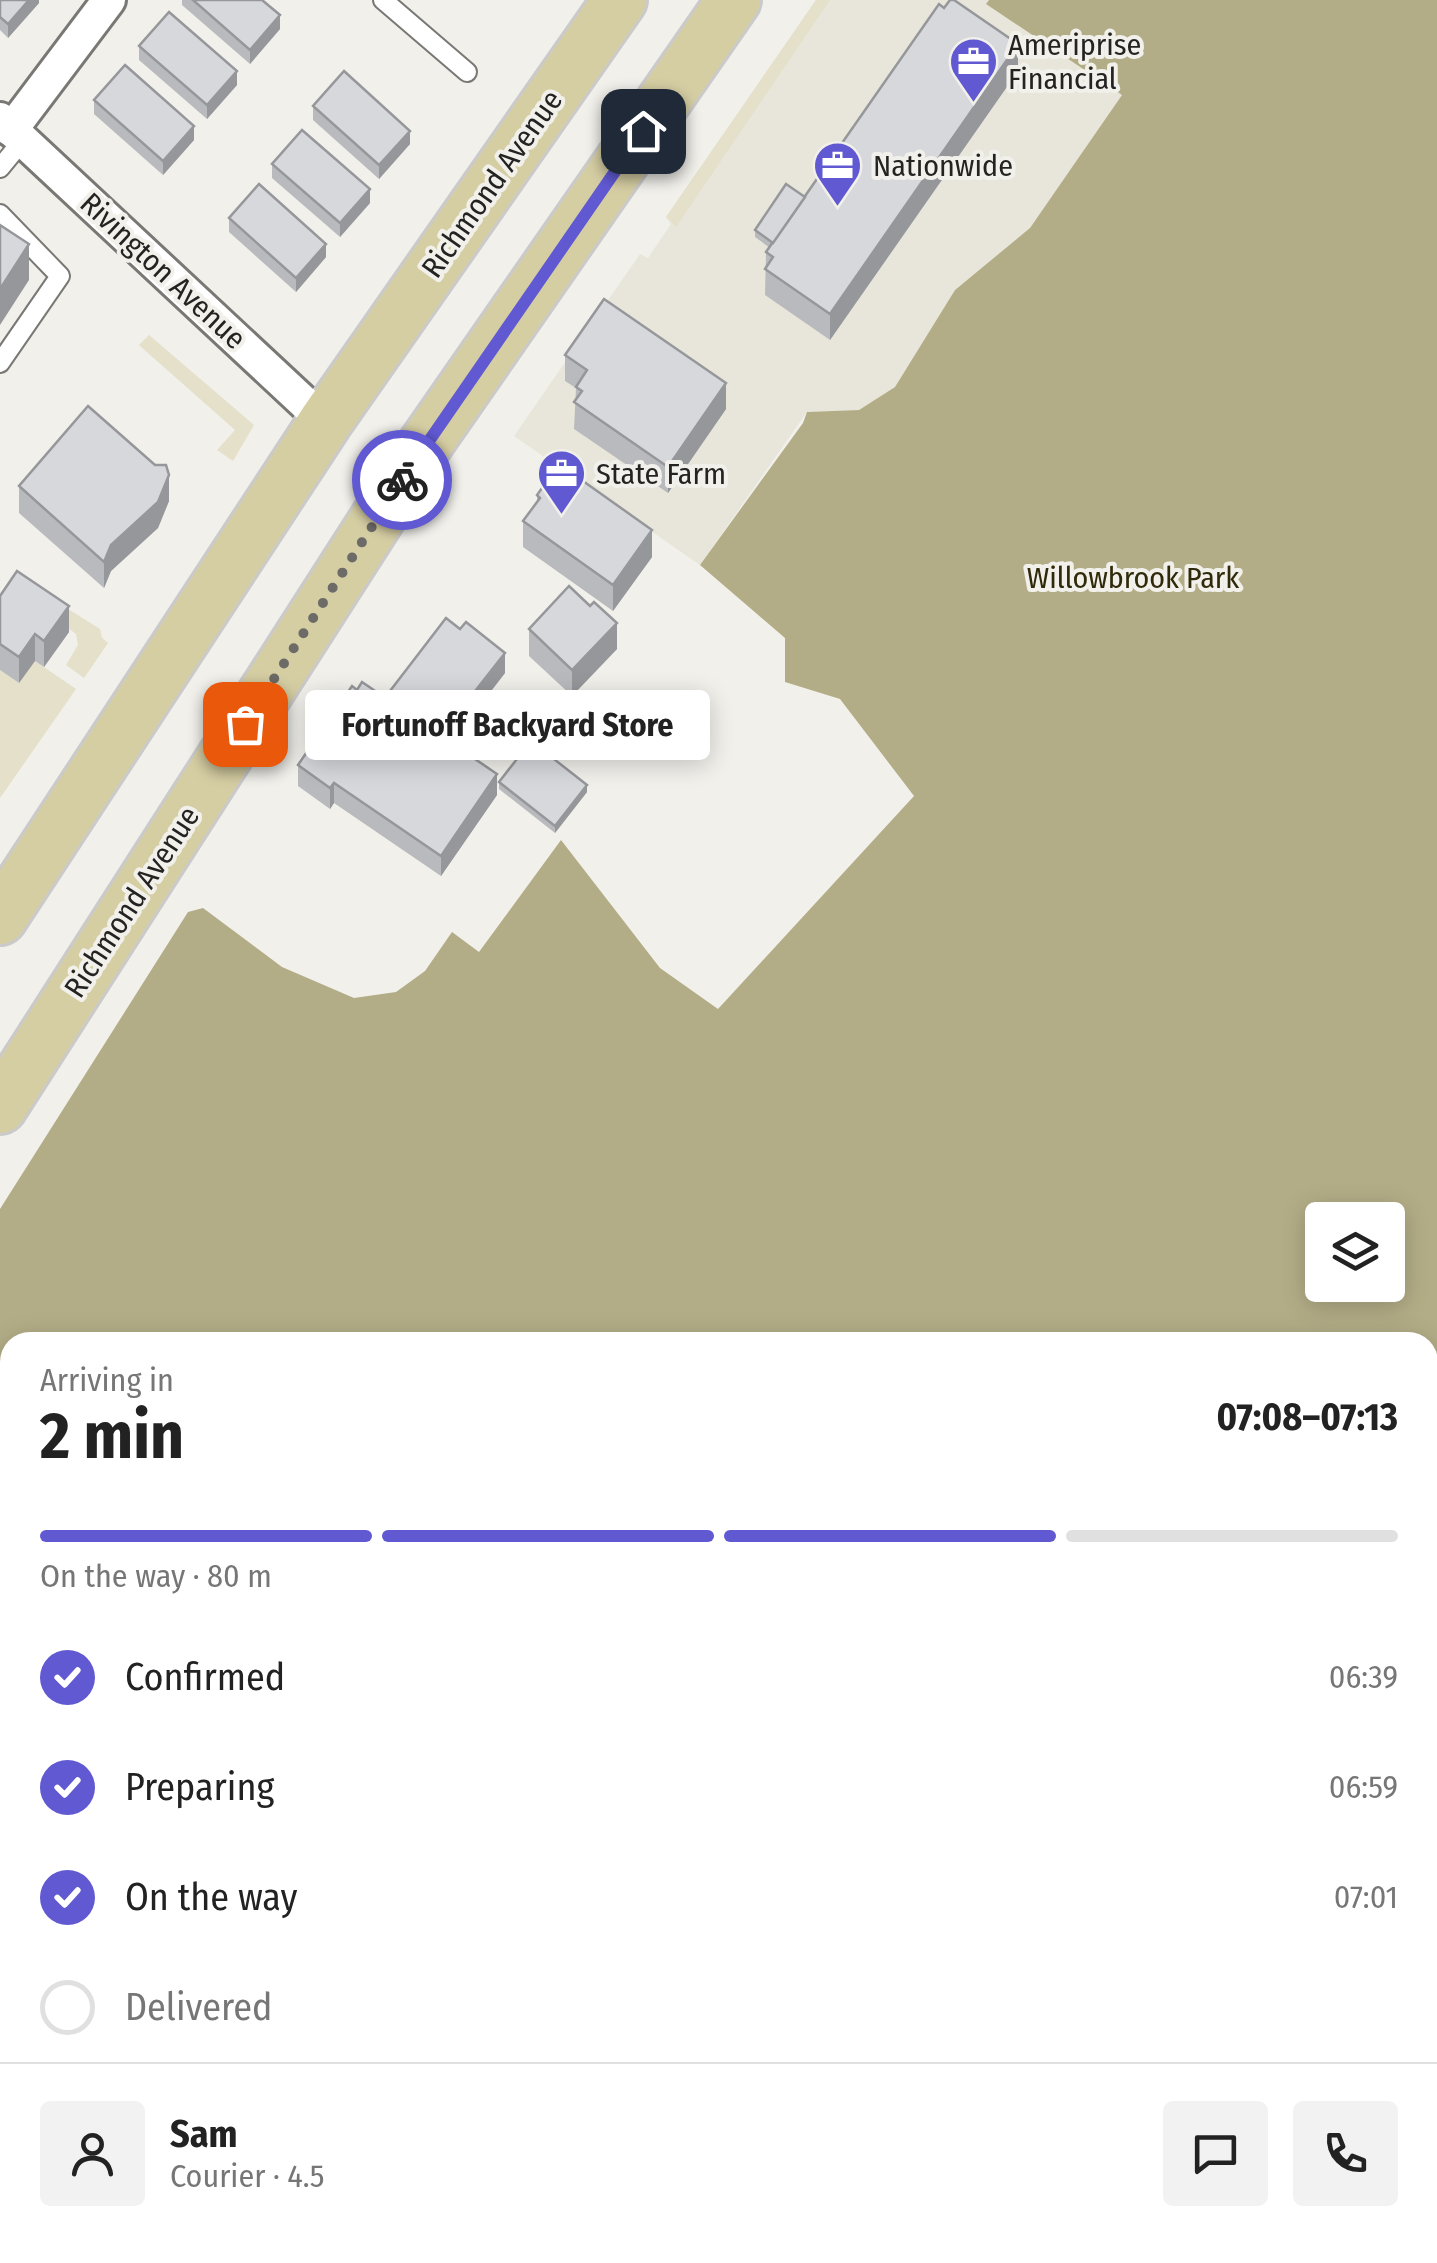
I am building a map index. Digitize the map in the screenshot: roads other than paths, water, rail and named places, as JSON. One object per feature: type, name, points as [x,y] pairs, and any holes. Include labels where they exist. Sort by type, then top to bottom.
[{"type":"main road","name":"Richmond Avenue","points":[[0,918],[325,422],[620,0]]},
{"type":"main road","name":"Richmond Avenue","points":[[0,1108],[422,449],[734,0]]},
{"type":"street","points":[[11,130],[109,0]]},
{"type":"street","name":"Rivington Avenue","points":[[11,130],[325,422]]},
{"type":"lane","points":[[384,0],[467,72]]},
{"type":"lane","points":[[0,168],[11,130]]},
{"type":"lane","points":[[0,214],[60,276],[0,363]]},
{"type":"place","name":"Ameriprise Financial","points":[[973,104]]},
{"type":"place","name":"Nationwide","points":[[838,208]]},
{"type":"place","name":"State Farm","points":[[561,516]]},
{"type":"place","name":"Fortunoff Backyard Store","points":[[245,724]]},
{"type":"park label","name":"Willowbrook Park","points":[[1133,578]]}]
